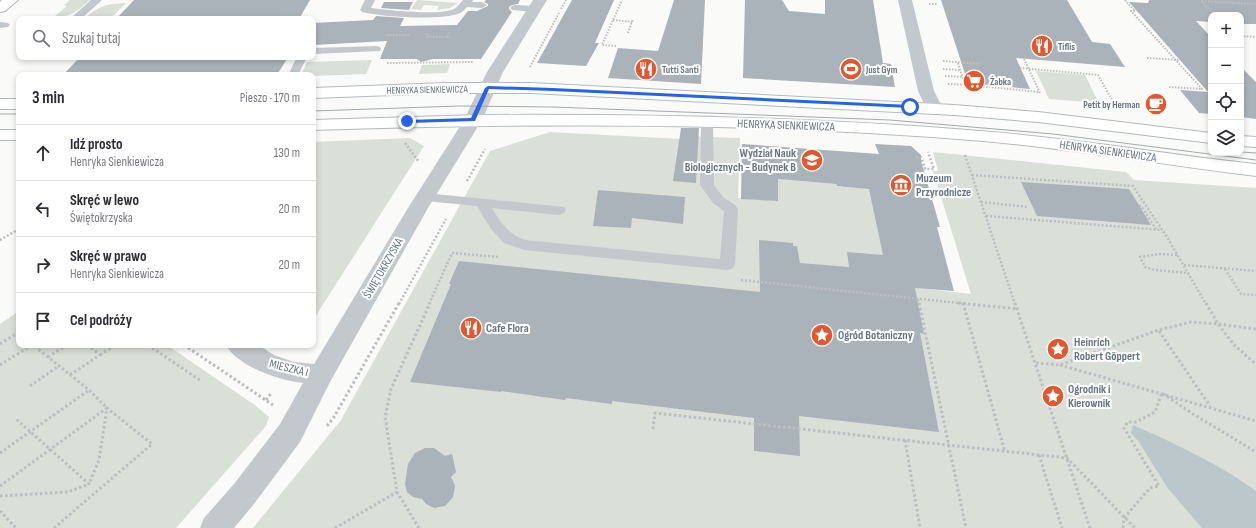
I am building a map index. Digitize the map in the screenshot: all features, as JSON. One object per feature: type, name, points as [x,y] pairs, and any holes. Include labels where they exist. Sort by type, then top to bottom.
[{"type":"street","points":[[0,8],[10,0]]},
{"type":"street","points":[[905,0],[926,91],[934,108]]},
{"type":"street","name":"ŚWIĘTOKRZYSKA","points":[[215,528],[244,494],[290,433],[321,375],[425,198],[473,120],[495,72],[538,4]]},
{"type":"street","name":"HENRYKA SIENKIEWICZA","points":[[316,94],[379,90],[488,88],[553,89],[934,108],[1038,117],[1208,138]]},
{"type":"street","points":[[0,104],[16,104]]},
{"type":"street","name":"HENRYKA SIENKIEWICZA","points":[[316,125],[473,120],[618,120],[865,128],[982,136],[1256,170]]},
{"type":"street","points":[[0,135],[16,135]]},
{"type":"street","points":[[1244,141],[1256,142]]},
{"type":"street","name":"MIESZKA I","points":[[243,348],[266,363],[294,372],[321,375]]},
{"type":"lane","points":[[78,16],[97,0]]},
{"type":"lane","points":[[370,0],[365,10],[400,13],[445,13],[457,11],[466,2],[482,5]]},
{"type":"lane","points":[[517,5],[538,4]]},
{"type":"lane","points":[[316,51],[376,49]]},
{"type":"lane","points":[[294,72],[300,60]]},
{"type":"lane","points":[[482,203],[496,226],[509,240],[524,245],[727,265],[731,209],[718,200],[707,185],[707,122]]},
{"type":"lane","points":[[425,198],[559,210]]},
{"type":"path","points":[[529,68],[566,0]]},
{"type":"path","points":[[616,46],[602,45],[622,0]]},
{"type":"path","points":[[1125,0],[1135,11],[1132,10],[1202,89],[1170,87]]},
{"type":"path","points":[[1213,12],[1201,1],[1256,4]]},
{"type":"path","points":[[278,16],[300,16]]},
{"type":"path","points":[[628,33],[633,19]]},
{"type":"path","points":[[613,20],[632,22]]},
{"type":"path","points":[[1244,36],[1256,37]]},
{"type":"path","points":[[446,37],[451,38]]},
{"type":"path","points":[[1147,58],[1180,60]]},
{"type":"path","points":[[919,59],[982,64]]},
{"type":"path","points":[[1024,59],[1042,97]]},
{"type":"path","points":[[381,63],[478,62]]},
{"type":"path","points":[[958,62],[965,85]]},
{"type":"path","points":[[942,68],[961,70]]},
{"type":"path","points":[[1020,68],[1098,75],[1117,109]]},
{"type":"path","points":[[943,75],[963,77]]},
{"type":"path","points":[[968,85],[1040,92]]},
{"type":"path","points":[[403,141],[422,166]]},
{"type":"path","points":[[456,201],[488,142]]},
{"type":"path","points":[[916,157],[921,157],[925,169],[934,169],[927,149]]},
{"type":"path","points":[[965,155],[1036,363],[1090,528]]},
{"type":"path","points":[[972,175],[1133,186],[1148,206],[1223,333],[1240,352],[1256,364]]},
{"type":"path","points":[[981,202],[1027,206]]},
{"type":"path","points":[[1148,206],[1140,206],[1156,230]]},
{"type":"path","points":[[986,216],[1162,230]]},
{"type":"path","points":[[0,240],[16,231]]},
{"type":"path","points":[[419,528],[397,492],[385,417],[391,389],[452,253],[513,259],[524,245]]},
{"type":"path","points":[[1178,255],[1159,254],[1140,257],[1145,267],[1155,270],[1188,273]]},
{"type":"path","points":[[727,265],[742,280],[1017,309]]},
{"type":"path","points":[[1184,265],[1256,271]]},
{"type":"path","points":[[1225,268],[1241,294],[1256,295]]},
{"type":"path","points":[[918,299],[966,528]]},
{"type":"path","points":[[963,304],[1005,452]]},
{"type":"path","points":[[1060,365],[1159,330],[1191,322],[1256,329]]},
{"type":"path","points":[[1159,330],[1210,407]]},
{"type":"path","points":[[0,344],[16,334]]},
{"type":"path","points":[[0,365],[27,348]]},
{"type":"path","points":[[36,348],[152,444],[54,528]]},
{"type":"path","points":[[48,357],[62,348]]},
{"type":"path","points":[[92,348],[100,355]]},
{"type":"path","points":[[70,375],[110,348]]},
{"type":"path","points":[[152,348],[201,381]]},
{"type":"path","points":[[188,348],[273,405],[275,412]]},
{"type":"path","points":[[1036,363],[1060,365],[1256,421]]},
{"type":"path","points":[[30,386],[59,366]]},
{"type":"path","points":[[0,453],[88,390]]},
{"type":"path","points":[[1162,393],[1193,414],[1256,452]]},
{"type":"path","points":[[1123,528],[1124,518],[1150,488],[1159,486],[1124,428],[1128,422],[1136,422],[1155,412],[1162,393]]},
{"type":"path","points":[[0,486],[107,408]]},
{"type":"path","points":[[0,496],[68,492],[89,484],[99,460],[107,408]]},
{"type":"path","points":[[653,429],[655,413],[1067,458],[1134,528]]},
{"type":"path","points":[[15,418],[89,484]]},
{"type":"path","points":[[904,440],[920,528]]},
{"type":"path","points":[[1039,455],[1062,528]]},
{"type":"path","points":[[335,528],[397,492]]},
{"type":"path","points":[[0,511],[16,528]]},
{"type":"shaded area","points":[[70,0],[90,0],[71,14],[66,16],[55,16],[67,6],[64,5]]},
{"type":"shaded area","points":[[417,0],[458,3],[450,8],[437,10],[439,6],[424,5],[421,10],[411,9]]},
{"type":"shaded area","points":[[126,3],[113,16],[87,16],[104,6]]},
{"type":"shaded area","points":[[372,60],[366,74],[316,76],[316,72],[302,72],[307,62]]},
{"type":"shaded area","points":[[450,64],[447,73],[419,74],[422,65]]},
{"type":"shaded area","points":[[1036,71],[1085,75],[1099,103],[1049,99]]},
{"type":"shaded area","name":"Ogród Botaniczny","points":[[550,132],[680,139],[681,136],[740,138],[738,198],[778,201],[778,179],[836,184],[837,186],[842,187],[842,184],[871,178],[892,285],[971,294],[933,171],[938,171],[933,152],[1126,172],[1134,180],[1256,188],[1256,528],[253,528],[341,420],[490,151]]},
{"type":"shaded area","points":[[410,138],[424,146],[316,315],[316,142]]},
{"type":"shaded area","points":[[16,313],[16,348],[171,348],[256,406],[269,417],[266,426],[176,528],[0,528],[0,324]]},
{"type":"shaded area","points":[[1133,425],[1212,463],[1256,491],[1256,528],[1202,528],[1167,487],[1139,442],[1131,433]]},
{"type":"building","points":[[134,0],[310,0],[301,16],[119,16]]},
{"type":"building","points":[[486,0],[520,0],[518,4],[509,7],[512,12],[481,59],[433,59],[421,62],[417,59],[380,59],[387,41],[316,45],[316,23],[373,20],[376,16],[404,18],[400,26],[457,25],[468,11],[477,11],[488,6],[488,4],[484,2]]},
{"type":"building","points":[[572,0],[614,0],[595,43],[599,43],[586,66],[537,63]]},
{"type":"building","points":[[674,0],[705,0],[701,84],[608,78],[618,48],[658,51]]},
{"type":"building","points":[[745,0],[782,0],[789,11],[825,14],[825,0],[873,0],[883,63],[891,64],[895,87],[743,78]]},
{"type":"building","points":[[941,0],[1067,0],[1092,42],[1110,44],[1125,67],[1016,58],[1030,89],[968,83]]},
{"type":"building","points":[[1149,0],[1256,0],[1256,24],[1244,24],[1244,12],[1208,12],[1208,22],[1196,21],[1208,34],[1208,92],[1129,2],[1148,3]]},
{"type":"building","points":[[384,2],[413,2],[409,10],[381,8]]},
{"type":"building","points":[[77,60],[286,60],[279,72],[66,72]]},
{"type":"building","points":[[1244,70],[1256,82],[1256,119],[1244,117]]},
{"type":"building","points":[[1180,90],[1208,92],[1208,114],[1199,113]]},
{"type":"building","points":[[681,128],[699,128],[696,183],[673,181]]},
{"type":"building","points":[[742,144],[879,154],[875,144],[911,146],[921,155],[921,161],[940,227],[937,227],[954,291],[915,288],[924,334],[920,333],[939,432],[799,416],[800,456],[754,451],[754,418],[612,401],[612,404],[566,398],[565,400],[501,391],[410,382],[451,284],[449,284],[459,261],[760,292],[759,240],[793,243],[793,246],[797,246],[800,263],[849,267],[847,252],[883,255],[869,189],[837,186],[836,184],[778,179],[778,201],[741,199]]},
{"type":"building","points":[[1021,182],[1129,189],[1151,225],[1037,216]]},
{"type":"building","points":[[598,190],[685,197],[683,224],[632,218],[631,228],[593,226]]},
{"type":"building","points":[[425,448],[434,448],[445,456],[452,454],[456,472],[451,477],[455,486],[453,497],[445,506],[434,508],[426,504],[422,499],[413,497],[407,492],[405,484],[408,464],[415,453]]},
{"type":"tram line","points":[[316,111],[459,106],[553,107],[890,120],[1053,134],[1256,160]]},
{"type":"tram line","points":[[0,114],[16,114]]},
{"type":"tram line","points":[[1244,152],[1256,153]]},
{"type":"place","name":"Tiflis","points":[[1042,46]]},
{"type":"place","name":"Tutti Santi","points":[[646,69]]},
{"type":"place","name":"Just Gym","points":[[851,69]]},
{"type":"place","name":"Żabka","points":[[974,81]]},
{"type":"place","name":"Petit by Herman","points":[[1156,104]]},
{"type":"place","name":"Wydział Nauk Biologicznych - Budynek B","points":[[812,160]]},
{"type":"place","name":"Muzeum Przyrodnicze","points":[[901,185]]},
{"type":"place","name":"Cafe Flora","points":[[471,328]]},
{"type":"place","name":"Ogród Botaniczny","points":[[822,335]]},
{"type":"place","name":"Heinrich Robert Göppert","points":[[1058,349]]},
{"type":"place","name":"Ogrodnik i Kierownik","points":[[1053,396]]},
{"type":"route","points":[[407,121],[473,120],[488,88],[531,88],[910,107]]}]
